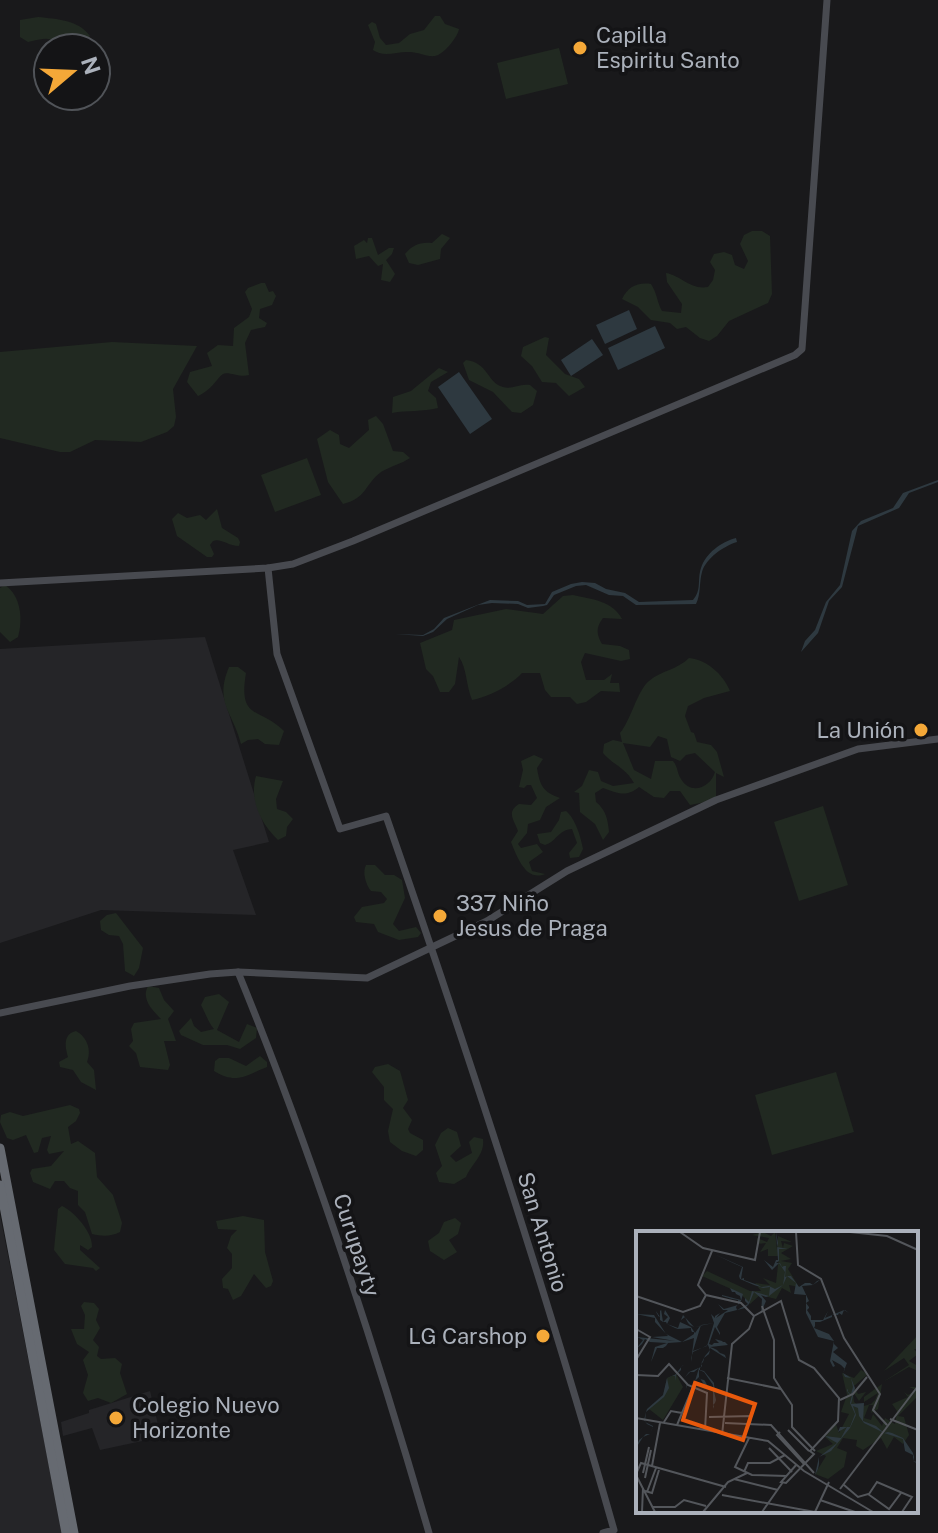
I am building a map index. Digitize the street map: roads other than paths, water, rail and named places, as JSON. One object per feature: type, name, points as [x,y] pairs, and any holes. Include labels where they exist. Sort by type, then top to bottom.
[{"type":"highway","points":[[0,1148],[74,1533]]},
{"type":"highway","points":[[0,1185],[66,1533]]},
{"type":"street","points":[[0,583],[293,564],[763,371],[802,349],[827,0]]},
{"type":"street","name":"San Antonio","points":[[268,568],[277,654],[340,829],[386,816],[503,1164],[614,1530],[603,1533]]},
{"type":"street","points":[[0,1013],[130,986],[238,972],[367,978],[487,921],[567,871],[716,800],[858,749],[938,739]]},
{"type":"street","name":"Curupayty","points":[[238,972],[285,1085],[318,1181],[429,1533]]},
{"type":"place","name":"Capilla Espiritu Santo","points":[[580,48]]},
{"type":"place","name":"La Unión","points":[[921,730]]},
{"type":"place","name":"337 Niño Jesus de Praga","points":[[440,916]]},
{"type":"place","name":"LG Carshop","points":[[543,1336]]},
{"type":"place","name":"Colegio Nuevo Horizonte","points":[[116,1418]]}]
